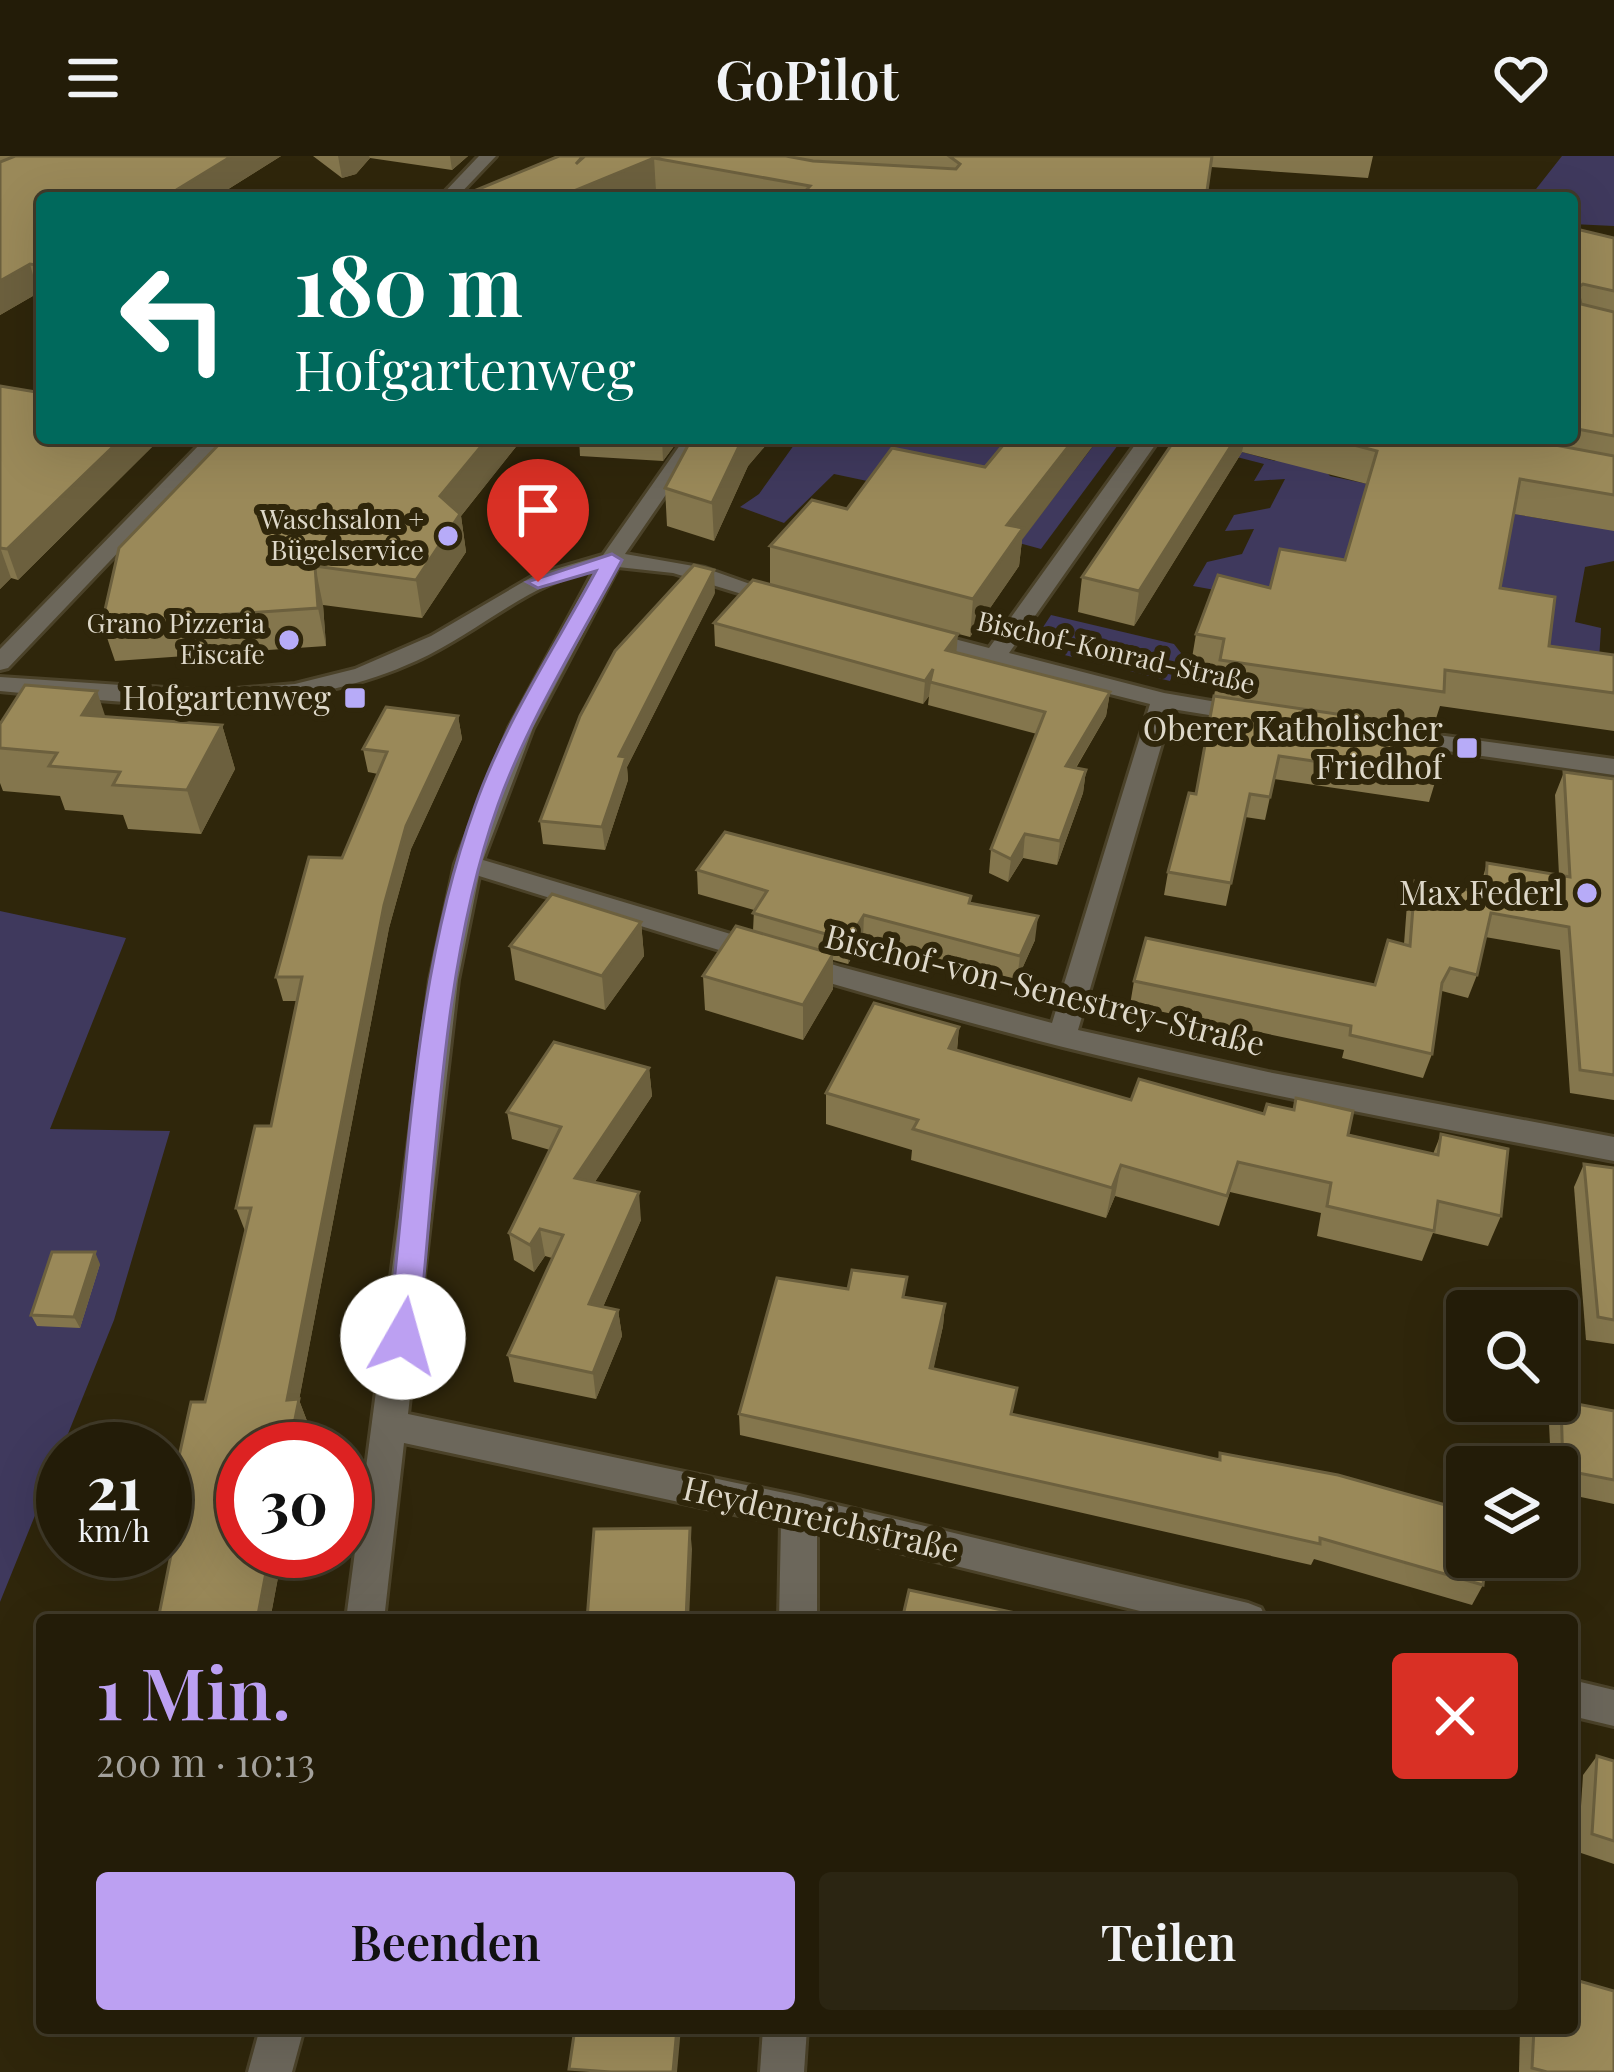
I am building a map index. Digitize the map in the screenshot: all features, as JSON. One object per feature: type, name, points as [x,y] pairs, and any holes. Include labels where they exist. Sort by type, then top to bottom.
[{"type":"street","points":[[454,192],[488,156]]},
{"type":"street","points":[[0,663],[211,444]]},
{"type":"street","points":[[366,1614],[393,1426],[444,980],[468,864],[487,803],[521,728],[612,560],[658,483],[690,444]]},
{"type":"street","points":[[994,658],[1146,444]]},
{"type":"street","points":[[0,684],[162,700],[270,694],[332,683],[377,670],[440,641],[538,582],[612,560],[662,566],[812,608]]},
{"type":"street","name":"Bischof-Konrad-Straße","points":[[903,633],[1163,700],[1286,720]]},
{"type":"street","points":[[1062,1036],[1163,700]]},
{"type":"street","points":[[1377,734],[1614,767]]},
{"type":"street","name":"Bischof-von-Senestrey-Straße","points":[[468,864],[820,970],[1062,1036],[1291,1089],[1614,1149]]},
{"type":"street","name":"Heydenreichstraße","points":[[393,1426],[799,1512],[1223,1614]]},
{"type":"street","points":[[798,1614],[799,1512]]},
{"type":"street","points":[[1578,1699],[1614,1708]]},
{"type":"street","points":[[270,2072],[280,2034]]},
{"type":"street","points":[[782,2072],[785,2034]]},
{"type":"shaded area","points":[[1562,156],[1614,156],[1614,226],[1578,224],[1578,192],[1534,192]]},
{"type":"shaded area","points":[[795,444],[1006,444],[973,484],[891,486],[834,474],[784,523],[740,507],[759,494]]},
{"type":"shaded area","points":[[1095,444],[1118,445],[1041,549],[1019,543]]},
{"type":"shaded area","points":[[1213,444],[1275,461],[1290,444],[1301,444],[1330,476],[1559,522],[1614,496],[1614,561],[1585,567],[1575,622],[1601,628],[1599,660],[1193,586],[1207,562],[1242,554],[1254,529],[1225,531],[1234,515],[1270,508],[1285,479],[1254,481],[1264,464],[1194,446]]},
{"type":"shaded area","points":[[1051,615],[1174,644],[1181,653],[1170,681],[1040,649],[1034,641]]},
{"type":"shaded area","points":[[0,911],[126,938],[50,1129],[170,1131],[114,1320],[73,1422],[36,1422],[36,1513],[0,1602]]},
{"type":"building","points":[[15,156],[232,156],[173,192],[36,192],[36,265],[0,281],[0,162]]},
{"type":"building","points":[[559,156],[583,156],[576,164],[585,156],[786,156],[956,169],[960,164],[949,156],[1212,156],[1207,192],[804,192],[810,186],[654,158],[572,192],[472,192]]},
{"type":"building","points":[[1578,229],[1614,238],[1614,291],[1583,284],[1578,287]]},
{"type":"building","points":[[1578,292],[1581,304],[1614,312],[1614,436],[1578,429]]},
{"type":"building","points":[[0,386],[36,392],[36,444],[116,444],[7,549],[0,548]]},
{"type":"building","points":[[219,444],[483,444],[440,496],[460,514],[416,580],[315,566],[318,608],[102,623],[119,548]]},
{"type":"building","points":[[689,444],[740,444],[712,503],[665,488]]},
{"type":"building","points":[[1004,444],[1070,444],[1007,525],[1023,528],[973,599],[770,546],[812,500],[847,509],[892,448],[985,467]]},
{"type":"building","points":[[1172,444],[1232,444],[1139,591],[1082,577]]},
{"type":"building","points":[[1350,444],[1549,444],[1614,456],[1614,495],[1520,479],[1500,588],[1555,597],[1549,646],[1614,655],[1614,693],[1445,670],[1444,692],[1220,660],[1224,639],[1196,634],[1218,575],[1270,588],[1280,549],[1345,560],[1377,451]]},
{"type":"building","points":[[694,565],[714,570],[619,756],[626,757],[602,827],[540,821],[580,716],[615,651]]},
{"type":"building","points":[[753,580],[958,634],[946,650],[1110,692],[1066,766],[1086,770],[1060,841],[1025,834],[1011,859],[991,849],[1045,712],[930,682],[933,669],[925,681],[714,623]]},
{"type":"building","points":[[25,685],[97,691],[82,715],[222,725],[187,790],[113,785],[120,772],[49,766],[57,753],[0,748],[0,724]]},
{"type":"building","points":[[1214,696],[1439,729],[1436,779],[1279,756],[1270,797],[1250,794],[1231,883],[1168,872],[1189,793],[1196,794]]},
{"type":"building","points":[[386,707],[458,716],[406,826],[384,905],[287,1400],[299,1399],[294,1422],[216,1422],[216,1578],[265,1578],[258,1614],[159,1614],[166,1578],[192,1578],[192,1422],[187,1422],[191,1402],[205,1402],[251,1208],[236,1208],[255,1126],[271,1126],[302,977],[276,977],[309,857],[342,858],[387,752],[363,749]]},
{"type":"building","points":[[1564,772],[1614,779],[1614,1075],[1580,1070],[1569,927],[1491,913],[1477,975],[1450,968],[1442,983],[1432,1054],[1350,1035],[1351,1026],[1134,981],[1146,938],[1375,985],[1388,940],[1410,946],[1415,881],[1486,893],[1487,863],[1570,877]]},
{"type":"building","points":[[725,832],[971,896],[969,903],[1038,916],[1020,956],[864,915],[848,941],[753,913],[767,891],[697,870]]},
{"type":"building","points":[[552,894],[641,922],[602,976],[510,946]]},
{"type":"building","points":[[736,926],[833,954],[803,1005],[703,976]]},
{"type":"building","points":[[874,1003],[959,1027],[949,1048],[1131,1100],[1139,1079],[1264,1114],[1267,1104],[1294,1110],[1296,1098],[1353,1111],[1348,1135],[1438,1155],[1441,1134],[1508,1149],[1501,1216],[1438,1201],[1434,1231],[1327,1206],[1331,1183],[1238,1162],[1227,1196],[1121,1165],[1112,1188],[913,1129],[918,1120],[826,1093]]},
{"type":"building","points":[[554,1042],[649,1068],[575,1178],[639,1192],[589,1304],[618,1310],[593,1373],[508,1355],[563,1235],[540,1229],[530,1245],[509,1233],[561,1127],[507,1112]]},
{"type":"building","points":[[1584,1164],[1614,1168],[1614,1320],[1598,1317]]},
{"type":"building","points":[[52,1252],[95,1252],[74,1317],[31,1315]]},
{"type":"building","points":[[852,1270],[907,1277],[903,1297],[945,1304],[930,1368],[1017,1388],[1011,1414],[1220,1460],[1220,1453],[1338,1475],[1446,1505],[1446,1574],[1320,1538],[1320,1544],[739,1414],[777,1278],[848,1289]]},
{"type":"building","points":[[1578,1404],[1614,1411],[1614,1480],[1578,1473],[1578,1446],[1562,1446],[1562,1422],[1578,1422]]},
{"type":"building","points":[[690,1528],[686,1614],[587,1614],[594,1529]]},
{"type":"building","points":[[909,1590],[1020,1614],[903,1614]]},
{"type":"building","points":[[1597,1756],[1614,1761],[1614,1841],[1592,1834]]},
{"type":"building","points":[[1578,1981],[1614,1991],[1614,2072],[1532,2068],[1534,2034],[1578,2034]]},
{"type":"building","points":[[574,2034],[676,2034],[673,2072],[569,2069]]},
{"type":"place","name":"Waschsalon + Bügelservice","points":[[448,536]]},
{"type":"place","name":"Grano Pizzeria Eiscafe","points":[[289,640]]},
{"type":"place","name":"Hofgartenweg","points":[[355,698]]},
{"type":"place","name":"Oberer Katholischer Friedhof","points":[[1467,748]]},
{"type":"place","name":"Max Federl","points":[[1587,893]]},
{"type":"route","points":[[403,1337],[444,980],[468,864],[487,803],[521,728],[612,560],[571,568],[538,582]]}]
